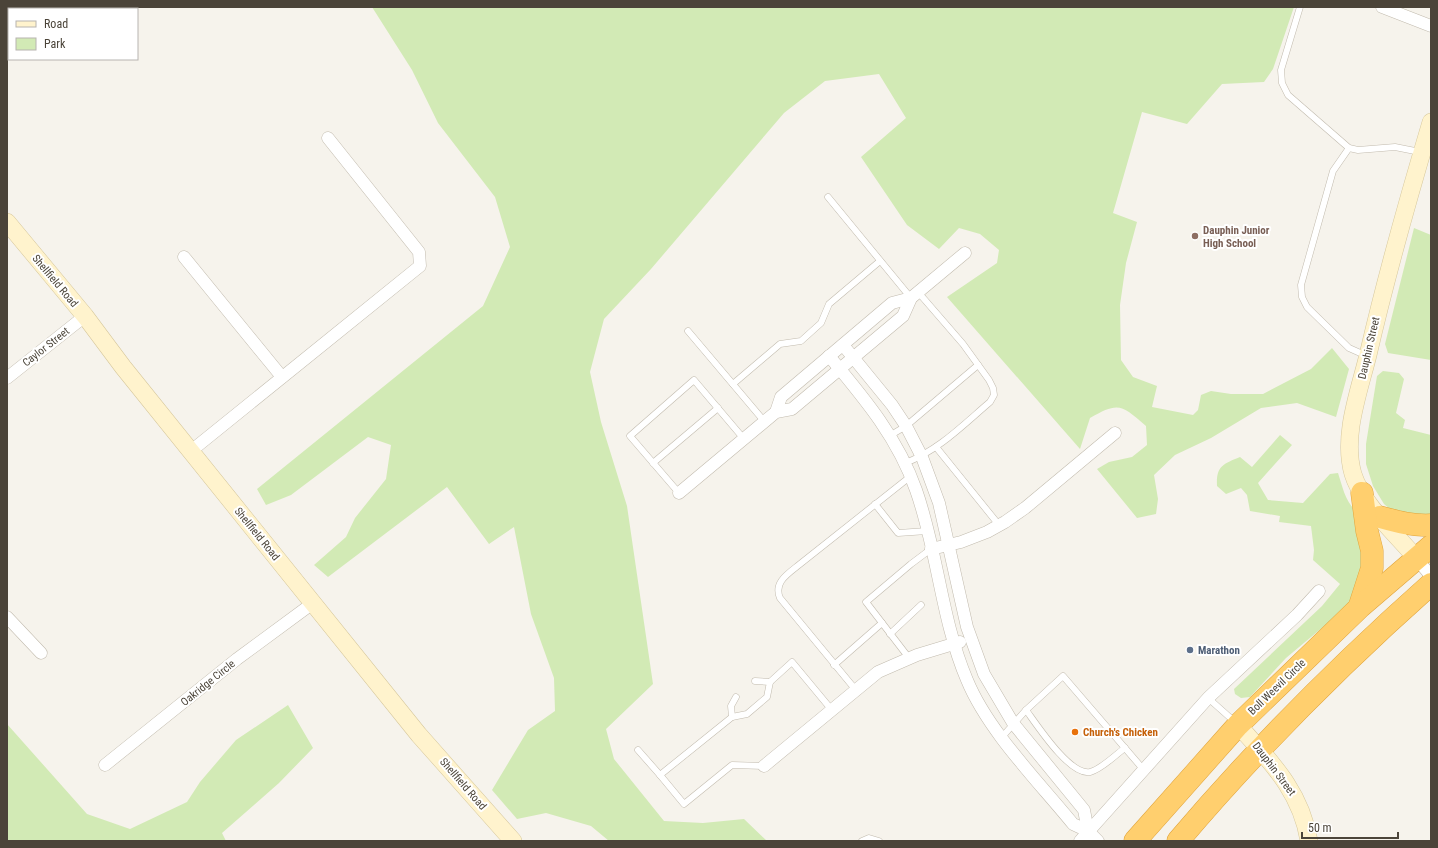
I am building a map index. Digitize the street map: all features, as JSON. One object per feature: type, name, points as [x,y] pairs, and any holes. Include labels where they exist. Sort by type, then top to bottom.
[{"type":"highway","points":[[1360,607],[1372,568],[1372,551],[1367,531],[1362,493]]},
{"type":"highway","points":[[1380,517],[1417,526],[1431,525]]},
{"type":"highway","name":"Boll Weevil Circle","points":[[1135,841],[1238,725],[1360,607],[1424,552]]},
{"type":"highway","points":[[1178,841],[1260,750],[1374,634],[1431,584]]},
{"type":"street","points":[[1382,7],[1431,26]]},
{"type":"street","name":"Dauphin Street","points":[[1424,552],[1380,517],[1362,493],[1353,475],[1350,446],[1355,409],[1404,212],[1431,122]]},
{"type":"street","points":[[191,451],[420,266],[419,252],[328,138]]},
{"type":"street","name":"Shellfield Road","points":[[7,222],[85,316],[123,367],[419,735],[513,841]]},
{"type":"street","points":[[679,493],[764,421],[776,412],[792,409],[840,369],[902,316],[915,295],[966,253]]},
{"type":"street","points":[[184,257],[282,377]]},
{"type":"street","points":[[776,412],[781,397],[829,356],[892,303],[915,295]]},
{"type":"street","name":"Caylor Street","points":[[7,378],[85,316]]},
{"type":"street","points":[[843,345],[906,426],[922,457],[939,503],[970,639],[984,674],[1014,722],[1084,810],[1088,830]]},
{"type":"street","points":[[829,356],[891,435],[906,463],[922,508],[953,644],[977,700],[1002,737],[1072,824],[1088,830],[1098,841]]},
{"type":"street","points":[[931,549],[987,532],[999,525],[1025,508],[1115,433]]},
{"type":"street","points":[[1424,552],[1431,576]]},
{"type":"street","points":[[1080,841],[1143,768],[1208,698],[1297,615],[1319,591]]},
{"type":"street","name":"Oakridge Circle","points":[[105,765],[237,659],[313,603]]},
{"type":"street","points":[[7,617],[41,652]]},
{"type":"street","points":[[764,766],[878,672],[909,658],[970,639]]},
{"type":"street","name":"Dauphin Street","points":[[1238,725],[1260,750],[1295,796],[1302,810],[1309,841]]},
{"type":"lane","points":[[1300,7],[1281,70],[1282,83],[1288,95],[1349,148],[1358,150],[1395,147],[1422,153]]},
{"type":"lane","points":[[1349,148],[1333,171],[1301,285],[1302,298],[1307,307],[1349,348],[1368,356]]},
{"type":"lane","points":[[828,197],[880,261],[963,344],[993,388],[994,395],[990,402],[936,447],[922,457],[906,463]]},
{"type":"lane","points":[[733,384],[780,344],[801,341],[820,324],[829,304],[880,261]]},
{"type":"lane","points":[[688,331],[764,421]]},
{"type":"lane","points":[[891,435],[906,426],[978,365]]},
{"type":"lane","points":[[679,493],[630,436],[694,380],[744,438]]},
{"type":"lane","points":[[653,463],[718,408]]},
{"type":"lane","points":[[936,447],[999,525]]},
{"type":"lane","points":[[855,690],[780,598],[777,592],[778,585],[800,564],[911,476]]},
{"type":"lane","points":[[875,504],[898,533],[927,530]]},
{"type":"lane","points":[[909,658],[866,602],[931,549]]},
{"type":"lane","points":[[890,634],[922,606]]},
{"type":"lane","points":[[834,665],[882,623]]},
{"type":"lane","points":[[660,775],[732,717],[747,714],[767,697],[770,682],[792,662],[832,709]]},
{"type":"lane","points":[[1002,737],[1026,710],[1064,676],[1143,768]]},
{"type":"lane","points":[[755,681],[770,682]]},
{"type":"lane","points":[[732,717],[731,706],[736,697]]},
{"type":"lane","points":[[1208,698],[1238,725]]},
{"type":"lane","points":[[1026,710],[1064,759],[1083,772],[1091,772],[1099,768],[1125,748]]},
{"type":"lane","points":[[638,750],[684,804],[732,766],[764,766]]},
{"type":"lane","points":[[862,841],[869,838],[879,841]]},
{"type":"green space","points":[[372,7],[1294,7],[1273,69],[1264,82],[1222,84],[1187,124],[1142,112],[1113,213],[1137,222],[1126,263],[1120,305],[1121,360],[1133,377],[1157,386],[1152,407],[1193,415],[1198,410],[1201,395],[1211,391],[1231,394],[1263,394],[1311,369],[1332,348],[1349,369],[1336,417],[1297,403],[1261,408],[1211,438],[1175,455],[1154,475],[1158,499],[1156,514],[1137,518],[1097,469],[1109,462],[1132,457],[1147,445],[1146,426],[1125,410],[1120,408],[1108,409],[1090,418],[1080,449],[947,297],[997,263],[999,250],[980,234],[959,228],[939,249],[907,225],[861,157],[906,118],[879,74],[825,81],[784,113],[651,269],[604,319],[590,372],[601,422],[627,506],[653,684],[606,729],[614,759],[664,821],[703,823],[744,819],[767,841],[609,841],[591,826],[546,813],[517,819],[492,790],[528,730],[555,711],[554,678],[531,614],[514,527],[489,544],[447,487],[328,577],[314,565],[346,537],[355,518],[386,479],[391,445],[368,437],[291,495],[266,505],[257,489],[483,306],[510,247],[495,197],[438,123],[412,70]]},
{"type":"green space","points":[[1414,228],[1431,235],[1431,360],[1388,353],[1385,344]]},
{"type":"green space","points":[[1383,371],[1399,373],[1404,379],[1396,413],[1405,420],[1403,428],[1431,435],[1431,520],[1397,515],[1384,504],[1373,486],[1366,464],[1366,444],[1377,376]]},
{"type":"green space","points":[[1280,435],[1292,445],[1258,483],[1268,500],[1303,503],[1330,474],[1338,473],[1346,498],[1355,510],[1368,551],[1348,606],[1286,658],[1250,697],[1241,698],[1235,694],[1234,689],[1322,606],[1340,584],[1313,560],[1314,550],[1311,526],[1279,522],[1280,516],[1250,511],[1247,495],[1241,488],[1226,494],[1217,486],[1219,470],[1225,464],[1240,457],[1252,467]]},
{"type":"green space","points":[[288,705],[313,748],[279,783],[222,833],[226,841],[7,841],[7,724],[87,814],[130,829],[187,802],[200,782],[236,740]]},
{"type":"place","name":"Dauphin Junior High School","points":[[1195,236]]},
{"type":"place","name":"Marathon","points":[[1190,650]]},
{"type":"place","name":"Church's Chicken","points":[[1075,732]]}]
